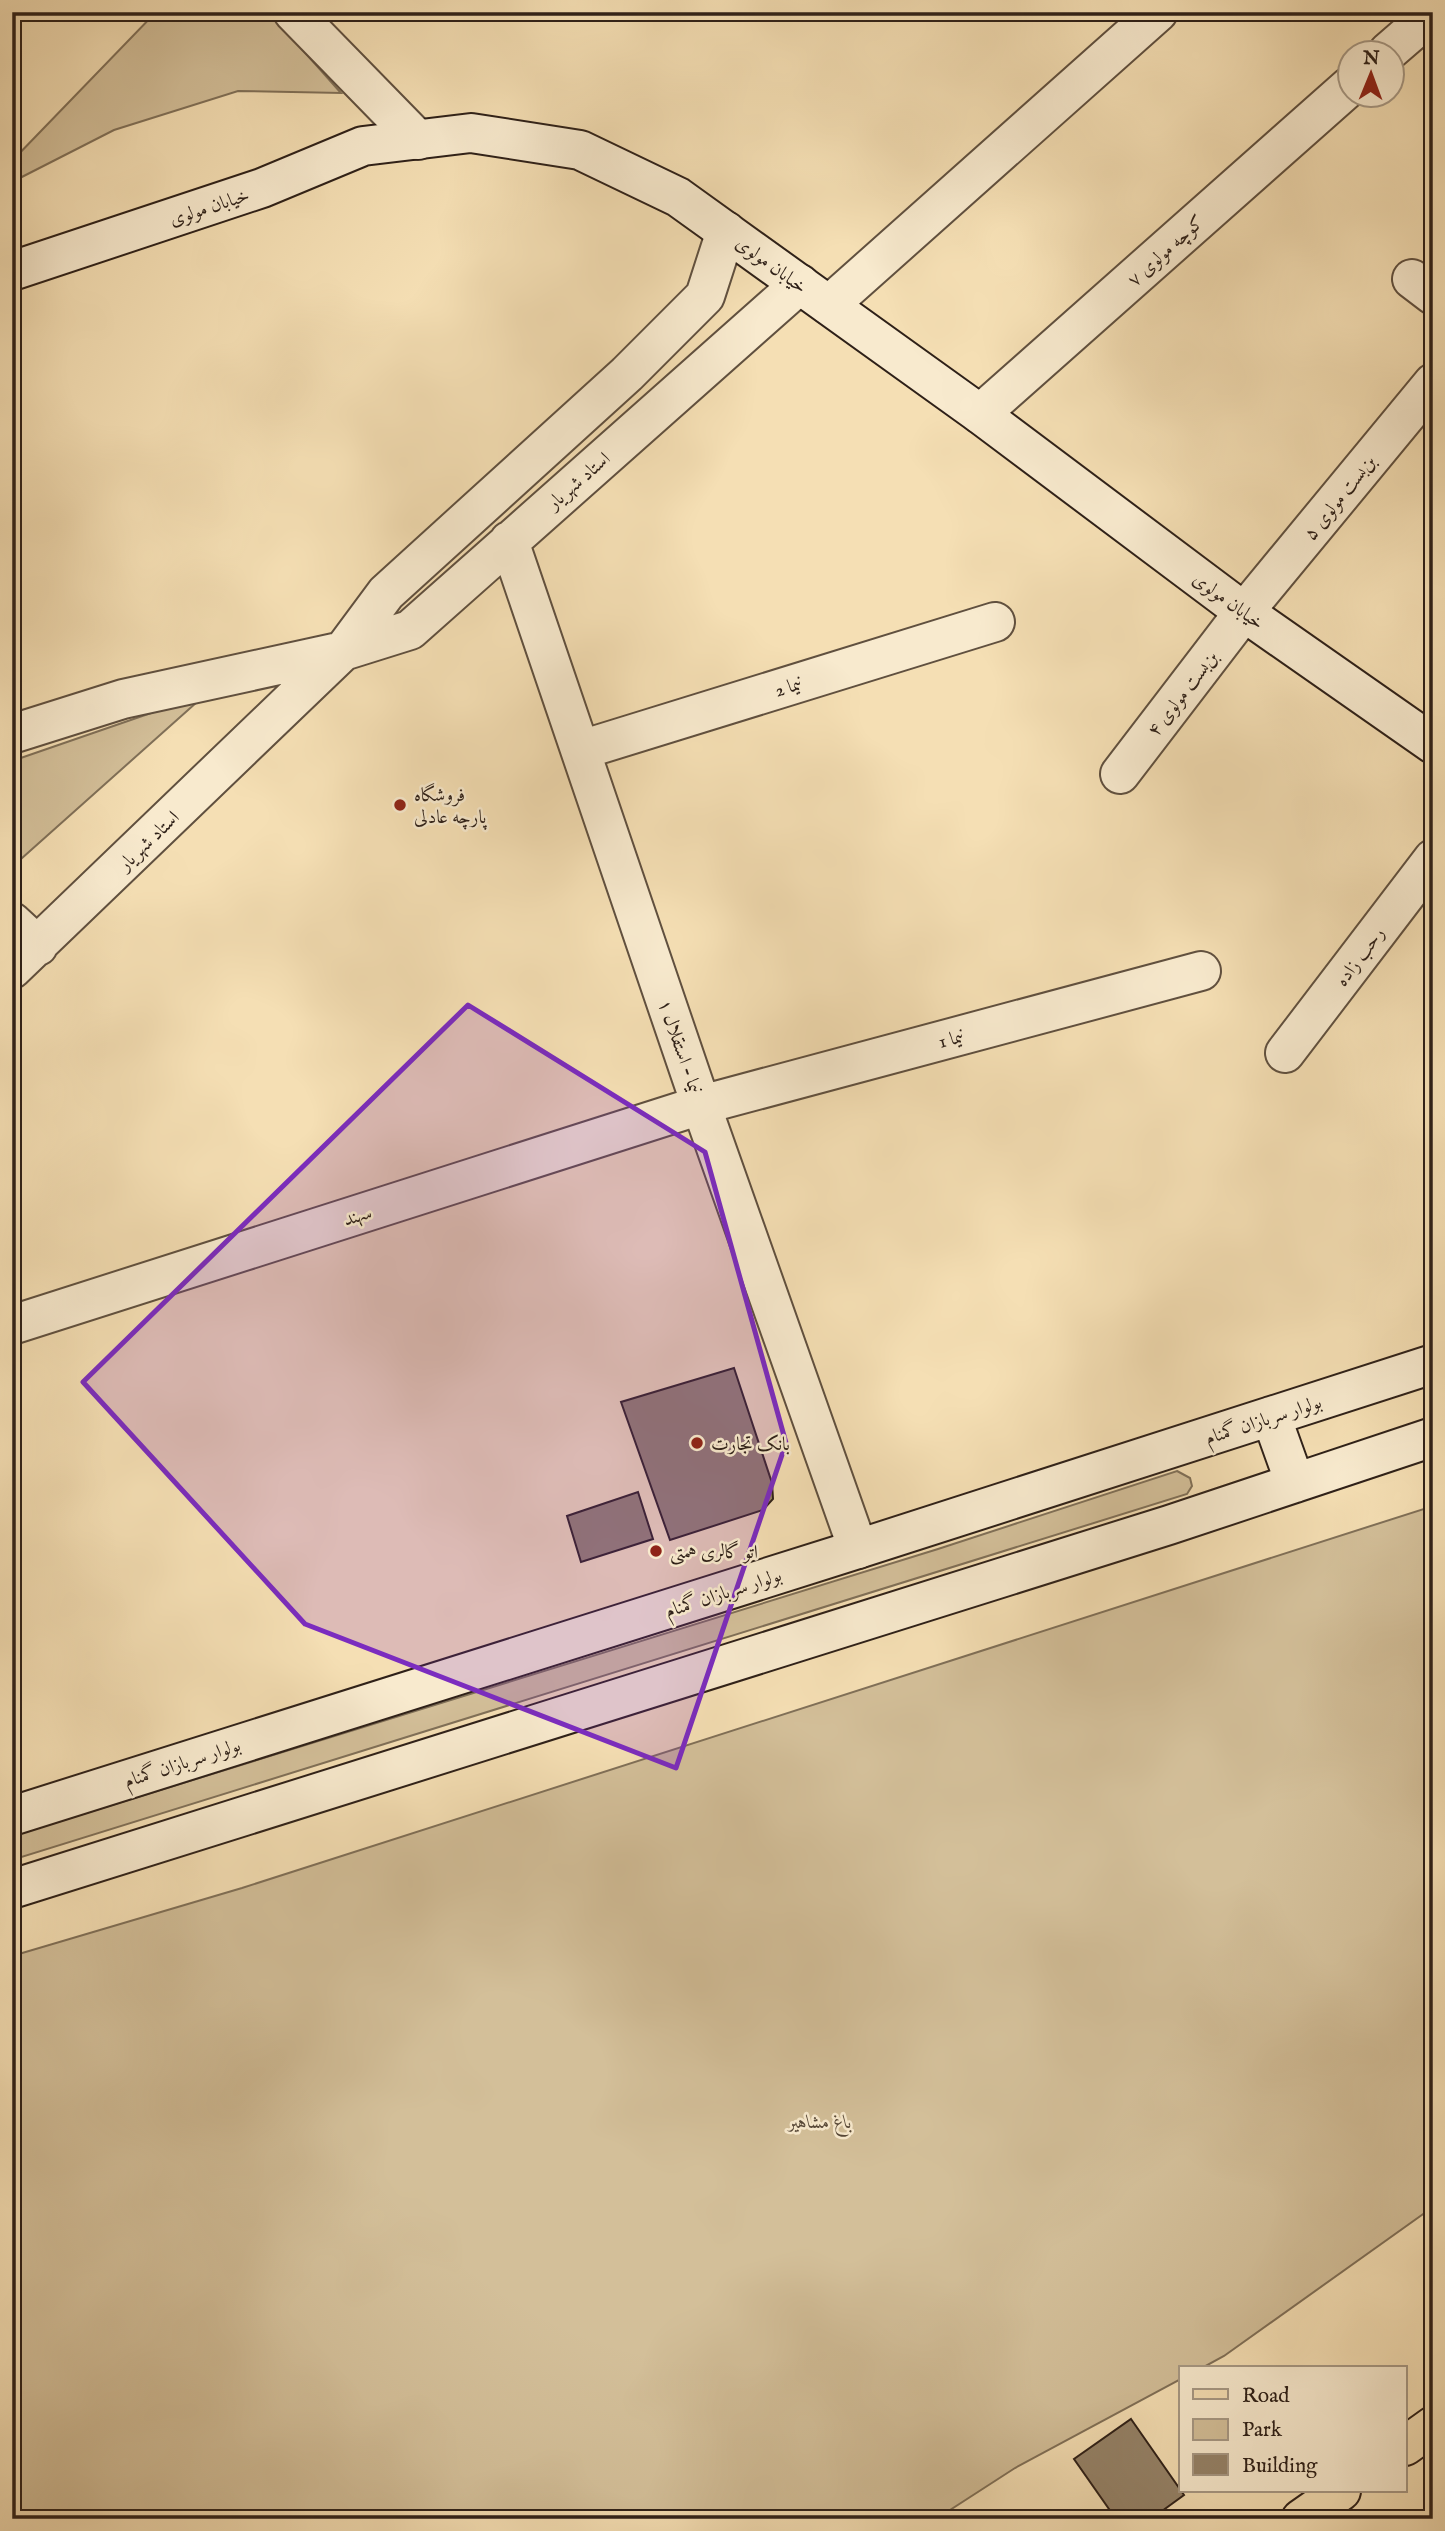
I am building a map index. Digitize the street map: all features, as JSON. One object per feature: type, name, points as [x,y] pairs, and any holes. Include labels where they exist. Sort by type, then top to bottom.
[{"type":"main road","points":[[1406,2445],[1433,2426]]},
{"type":"main road","points":[[1301,2519],[1339,2492]]},
{"type":"street","points":[[293,12],[418,139]]},
{"type":"street","points":[[815,295],[1158,12]]},
{"type":"street","points":[[1404,38],[1433,13]]},
{"type":"street","name":"کوچه مولوی ۷","points":[[980,414],[1336,98]]},
{"type":"street","name":"خیابان مولوی","points":[[12,271],[262,188],[363,146],[471,133],[579,150],[678,197],[980,414],[1244,612],[1433,744]]},
{"type":"street","name":"استاد شهریار","points":[[21,946],[343,651],[386,593],[627,374],[705,296],[726,231]]},
{"type":"street","name":"استاد شهریار","points":[[343,651],[410,630],[509,541],[815,295]]},
{"type":"street","name":"بن‌بست مولوی ۵","points":[[1244,612],[1433,383]]},
{"type":"street","name":"نیما - استقلال ۱","points":[[509,541],[701,1105],[858,1549]]},
{"type":"street","name":"بن‌بست مولوی ۴","points":[[1120,774],[1244,612]]},
{"type":"street","name":"نیما 2","points":[[581,750],[995,622]]},
{"type":"street","points":[[12,734],[122,699],[343,651]]},
{"type":"street","name":"رحب زاده","points":[[1285,1053],[1433,859]]},
{"type":"street","name":"نیما 1","points":[[701,1105],[1201,971]]},
{"type":"street","name":"سهند","points":[[12,1325],[701,1105]]},
{"type":"street","name":"بولوار سربازان گمنام","points":[[12,1816],[1433,1364]]},
{"type":"street","points":[[1271,1416],[1295,1483]]},
{"type":"street","points":[[12,1889],[1155,1530],[1433,1437]]},
{"type":"highlighted area","points":[[468,1005],[705,1152],[786,1443],[676,1768],[305,1624],[83,1382]]},
{"type":"green space","points":[[156,12],[269,12],[341,93],[238,91],[114,130],[12,182],[12,161]]},
{"type":"green space","points":[[206,694],[12,867],[12,761]]},
{"type":"green space","points":[[1177,1471],[1190,1478],[1192,1486],[1187,1494],[12,1860],[12,1836],[938,1549]]},
{"type":"green space","name":"باغ مشاهیر","points":[[1433,1506],[1433,2207],[1224,2356],[1206,2366],[1179,2366],[1179,2380],[1015,2468],[936,2519],[12,2519],[12,1956],[242,1888]]},
{"type":"building","name":"بانک تجارت","points":[[734,1368],[772,1483],[773,1499],[763,1510],[670,1540],[621,1402]]},
{"type":"building","points":[[638,1492],[653,1539],[581,1562],[567,1516]]},
{"type":"building","points":[[1131,2419],[1179,2488],[1179,2492],[1184,2495],[1151,2519],[1116,2519],[1074,2459]]},
{"type":"place","name":"فروشگاه پارچه عادلی","points":[[400,805]]},
{"type":"place","name":"بانک تجارت","points":[[697,1443]]},
{"type":"place","name":"اتو گالری همتی","points":[[656,1551]]}]
